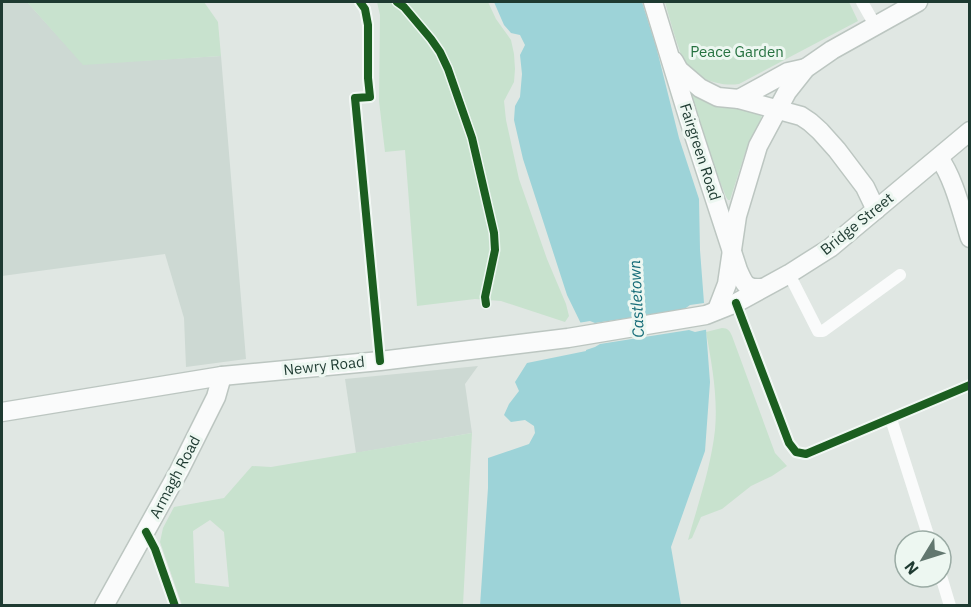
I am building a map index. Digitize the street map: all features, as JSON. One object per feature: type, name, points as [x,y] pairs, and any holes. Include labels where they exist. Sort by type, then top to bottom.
[{"type":"main road","name":"Fairgreen Road","points":[[653,2],[732,253],[745,284],[751,288],[762,288]]},
{"type":"main road","points":[[711,312],[727,284],[737,216],[758,146],[787,92],[806,68],[832,50],[918,2]]},
{"type":"main road","points":[[666,47],[679,70],[700,88],[718,97],[739,99],[801,116],[820,131],[865,187],[876,210]]},
{"type":"main road","points":[[739,99],[788,72],[806,68]]},
{"type":"main road","name":"Bridge Street","points":[[736,303],[830,248],[969,131]]},
{"type":"main road","points":[[939,158],[950,179],[969,238]]},
{"type":"main road","name":"Newry Road","points":[[2,412],[222,376],[380,361],[568,338],[711,312],[736,303]]},
{"type":"main road","name":"Armagh Road","points":[[104,606],[179,471],[216,398],[222,376]]},
{"type":"street","points":[[360,2],[366,9],[368,25],[370,97],[355,98],[380,361]]},
{"type":"street","points":[[862,2],[875,26]]},
{"type":"street","points":[[789,274],[818,331],[823,331],[900,275]]},
{"type":"street","points":[[736,303],[789,443],[796,452],[806,454],[969,385]]},
{"type":"street","points":[[891,419],[926,529]]},
{"type":"street","points":[[146,532],[155,549],[175,606]]},
{"type":"street","points":[[945,589],[950,606]]},
{"type":"shaded area","points":[[2,2],[27,2],[83,64],[221,56],[246,359],[186,367],[184,318],[165,254],[2,276]]},
{"type":"shaded area","points":[[478,366],[465,384],[472,433],[356,453],[345,379]]},
{"type":"green space","points":[[27,2],[204,2],[218,22],[221,56],[83,65]]},
{"type":"green space","points":[[377,2],[488,2],[496,19],[511,40],[515,69],[514,82],[504,101],[506,120],[519,179],[547,259],[566,304],[569,316],[565,322],[501,301],[475,299],[417,306],[405,150],[385,152],[379,101],[380,15]]},
{"type":"green space","name":"Peace Garden","points":[[665,2],[849,2],[858,21],[739,84],[731,85],[706,80],[686,64]]},
{"type":"green space","points":[[681,81],[762,114],[745,153],[730,200],[726,197]]},
{"type":"green space","points":[[722,328],[730,331],[775,453],[787,466],[751,486],[722,509],[701,517],[692,538],[688,540],[707,472],[715,430],[715,393],[706,332]]},
{"type":"green space","points":[[472,433],[463,605],[182,605],[160,542],[163,528],[174,507],[224,498],[252,466],[271,467]],"holes":[[[210,520],[224,532],[229,587],[195,583],[193,531]]]},
{"type":"water","name":"Castletown","points":[[494,2],[642,2],[656,46],[679,138],[699,199],[700,250],[710,382],[705,451],[671,547],[681,605],[480,606],[488,458],[529,444],[535,433],[534,426],[525,420],[511,422],[504,415],[519,391],[515,382],[527,363],[586,351],[587,336],[567,295],[523,159],[514,120],[515,106],[520,97],[522,74],[520,55],[525,45],[520,35],[511,33],[504,25]]},
{"type":"pier","points":[[704,303],[709,329],[600,344],[583,351],[570,352],[583,349],[584,336],[578,323],[590,321],[595,323],[683,310],[690,305]]},
{"type":"cycle path","points":[[360,2],[365,9],[368,25],[370,97],[355,98],[380,361]]},
{"type":"cycle path","points":[[397,2],[404,7],[440,52],[472,138],[494,233],[495,250],[485,297],[486,304]]},
{"type":"cycle path","points":[[736,303],[789,443],[796,452],[806,454],[970,385]]},
{"type":"cycle path","points":[[146,532],[155,549],[175,606]]}]
